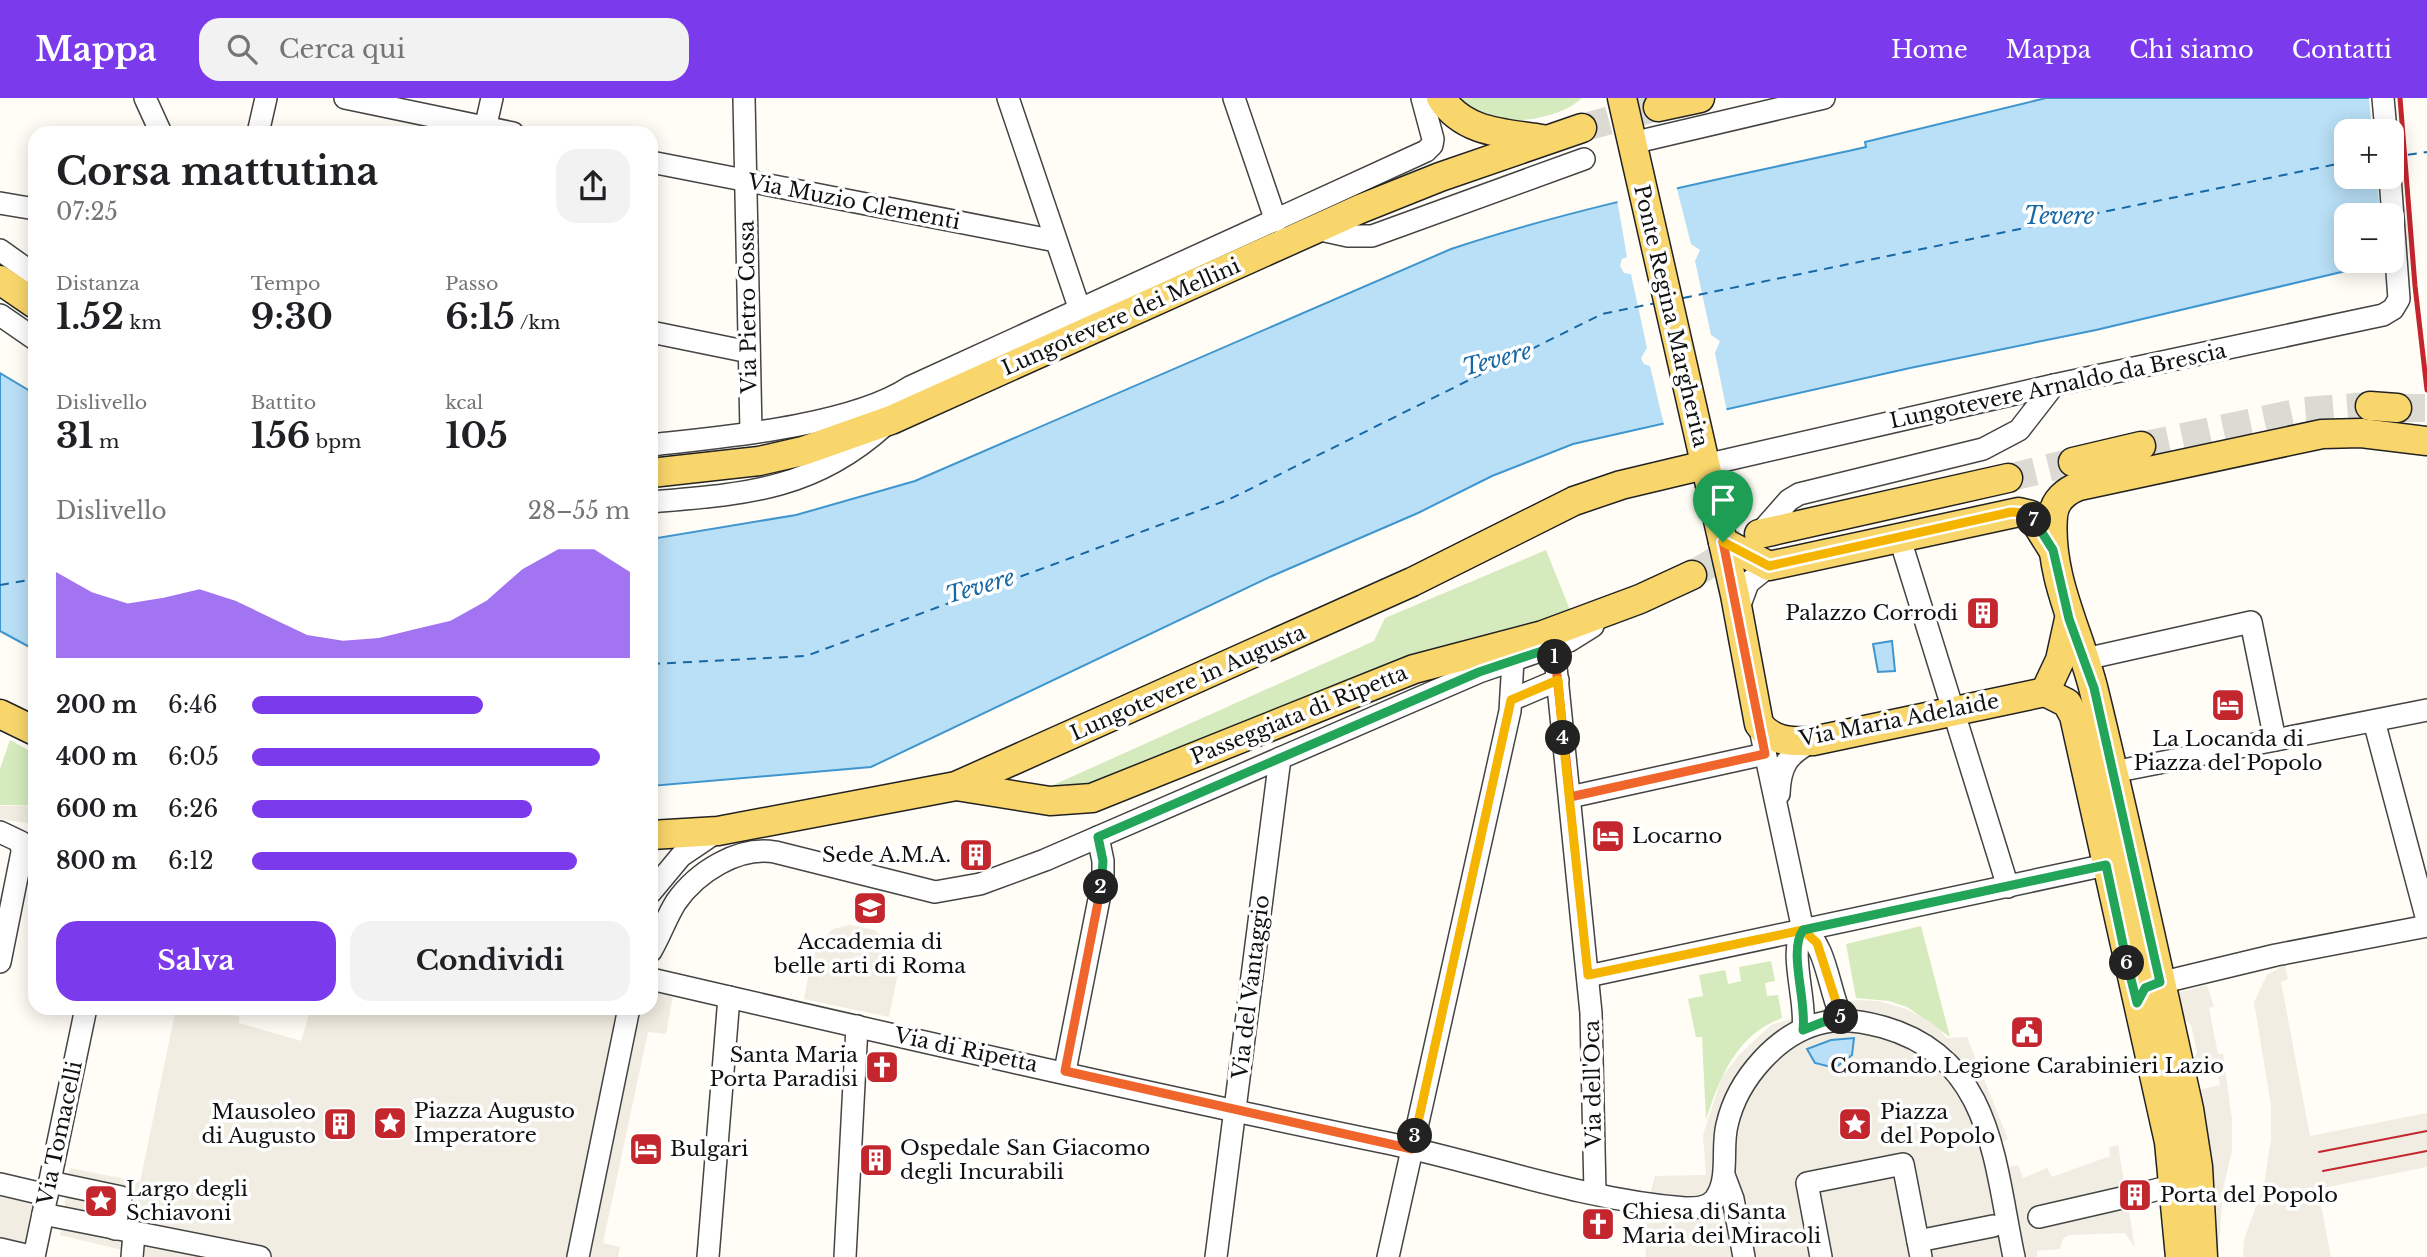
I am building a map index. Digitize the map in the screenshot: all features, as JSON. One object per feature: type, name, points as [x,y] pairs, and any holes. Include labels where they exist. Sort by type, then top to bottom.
[{"type":"main road","points":[[1441,98],[1454,114],[1471,126],[1548,140]]},
{"type":"main road","points":[[1658,107],[1700,98]]},
{"type":"main road","name":"Ponte Regina Margherita","points":[[1624,102],[1738,610],[1759,723]]},
{"type":"main road","name":"Lungotevere dei Mellini","points":[[658,472],[713,467],[795,453],[891,420],[1083,320],[1316,229],[1440,177],[1582,128]]},
{"type":"main road","points":[[0,280],[28,299]]},
{"type":"main road","points":[[2203,1257],[2194,1138],[2113,772],[2085,659],[2069,619],[2053,550],[2054,510],[2062,497],[2079,486],[2322,434],[2361,433],[2427,441]]},
{"type":"main road","points":[[2073,462],[2141,446]]},
{"type":"main road","name":"Lungotevere in Augusta","points":[[658,835],[718,831],[956,786],[1412,582],[1574,501],[1702,454]]},
{"type":"main road","points":[[1759,534],[2008,478]]},
{"type":"main road","points":[[1723,542],[1769,566],[2020,512],[2031,515],[2053,550]]},
{"type":"main road","points":[[1640,599],[1692,575]]},
{"type":"main road","name":"Passeggiata di Ripetta","points":[[956,786],[1050,801],[1092,798],[1414,669],[1527,640],[1640,599]]},
{"type":"main road","points":[[2069,619],[2060,660],[2045,692],[2063,700],[2073,711],[2171,1152],[2180,1257]]},
{"type":"main road","name":"Via Maria Adelaide","points":[[1759,723],[1776,738],[1813,741],[2045,692]]},
{"type":"main road","points":[[0,714],[28,728]]},
{"type":"street","points":[[145,98],[158,126]]},
{"type":"street","points":[[260,126],[266,98]]},
{"type":"street","points":[[345,98],[468,126]]},
{"type":"street","points":[[486,126],[492,98]]},
{"type":"street","name":"Via Pietro Cossa","points":[[744,98],[751,432]]},
{"type":"street","points":[[1008,98],[1083,320]]},
{"type":"street","points":[[1234,98],[1276,221]]},
{"type":"street","name":"Lungotevere dei Mellini","points":[[658,444],[751,432],[843,414],[894,399],[910,387],[1083,320],[1276,221],[1426,151],[1433,142],[1422,98]]},
{"type":"street","points":[[1635,155],[1824,98]]},
{"type":"street","points":[[2383,98],[2385,119]]},
{"type":"street","points":[[1316,229],[1348,236],[1371,236],[1584,159]]},
{"type":"street","name":"Via Muzio Clementi","points":[[658,163],[1056,241]]},
{"type":"street","name":"Lungotevere Arnaldo da Brescia","points":[[1702,454],[2373,319],[2393,309],[2399,295],[2390,189]]},
{"type":"street","points":[[0,203],[28,208]]},
{"type":"street","points":[[0,250],[28,270]]},
{"type":"street","points":[[0,314],[28,334]]},
{"type":"street","points":[[658,333],[749,352]]},
{"type":"street","points":[[1759,534],[1789,500],[1799,494],[1983,449],[2019,430],[2054,385]]},
{"type":"street","points":[[658,501],[736,493],[799,480],[836,463],[891,420]]},
{"type":"street","points":[[1900,539],[2008,887]]},
{"type":"street","points":[[1738,610],[1748,583],[1769,566]]},
{"type":"street","name":"Passeggiata di Ripetta","points":[[658,937],[674,905],[690,885],[714,868],[749,852],[775,852],[935,892],[991,881],[1513,660],[1554,647],[1640,599]]},
{"type":"street","points":[[2085,659],[2251,622],[2276,740]]},
{"type":"street","name":"Via dell'Oca","points":[[1554,647],[1588,975],[1593,1043],[1595,1193]]},
{"type":"street","points":[[1388,1257],[1511,700],[1513,660]]},
{"type":"street","points":[[1511,700],[1558,680]]},
{"type":"street","points":[[2113,772],[2427,710]]},
{"type":"street","points":[[2374,721],[2427,919]]},
{"type":"street","points":[[1759,723],[1803,930],[1797,947],[1805,1011],[1803,1030]]},
{"type":"street","points":[[1778,806],[1784,763],[1794,751],[1813,741]]},
{"type":"street","points":[[1570,797],[1765,754]]},
{"type":"street","name":"Via del Vantaggio","points":[[1216,1257],[1280,758]]},
{"type":"street","points":[[0,825],[28,831]]},
{"type":"street","points":[[658,884],[681,856],[718,831]]},
{"type":"street","points":[[0,832],[21,842],[22,852],[0,962]]},
{"type":"street","points":[[1065,1071],[1102,879],[1103,861],[1098,837]]},
{"type":"street","points":[[1588,975],[2106,865]]},
{"type":"street","points":[[2137,1003],[2157,969],[2254,960],[2427,926]]},
{"type":"street","points":[[1803,930],[1817,943],[1829,987],[1843,1020]]},
{"type":"street","name":"Via di Ripetta","points":[[658,981],[1412,1149],[1595,1193],[1691,1208],[1707,1205],[1717,1196],[1724,1175]]},
{"type":"street","points":[[708,1257],[729,997]]},
{"type":"street","name":"Via Tomacelli","points":[[34,1257],[85,1015]]},
{"type":"street","points":[[578,1257],[628,1015]]},
{"type":"street","points":[[1744,1257],[1733,1199],[1724,1175],[1725,1131],[1743,1086],[1773,1050],[1803,1030],[1823,1022],[1843,1020],[1873,1025],[1914,1038],[1949,1062],[1967,1085],[1985,1124],[2014,1257]]},
{"type":"street","points":[[845,1257],[857,1026]]},
{"type":"street","points":[[1821,1257],[1807,1183],[1903,1164],[1919,1249],[1993,1226]]},
{"type":"street","points":[[0,1184],[47,1197],[125,1232],[260,1257]]},
{"type":"street","points":[[2039,1217],[2144,1193]]},
{"type":"street","points":[[47,1197],[121,1197],[125,1232],[132,1257]]},
{"type":"street","points":[[0,1250],[34,1257]]},
{"type":"green space","points":[[1461,98],[1582,98],[1570,107],[1538,118],[1502,120],[1472,109]]},
{"type":"green space","points":[[1546,550],[1572,615],[1062,797],[1051,786],[1374,641],[1385,618]]},
{"type":"green space","points":[[10,740],[28,750],[28,805],[0,805],[0,769]]},
{"type":"green space","points":[[1921,926],[1950,1037],[1907,1007],[1889,1001],[1856,998],[1846,944]]},
{"type":"green space","points":[[1771,961],[1775,981],[1765,983],[1767,996],[1778,995],[1782,1018],[1753,1035],[1732,1059],[1706,1120],[1702,1037],[1696,1037],[1688,999],[1703,996],[1699,975],[1725,970],[1728,984],[1741,981],[1739,967]]},
{"type":"shaded area","points":[[28,805],[28,823],[0,819],[0,806]]},
{"type":"shaded area","points":[[850,925],[875,930],[893,948],[898,973],[889,1017],[804,999],[811,962],[819,943],[833,929]]},
{"type":"shaded area","points":[[2285,965],[2288,979],[2281,982],[2310,1136],[2427,1113],[2427,1167],[2318,1189],[2331,1257],[2243,1257],[2244,1240],[2264,1184],[2271,1139],[2271,1105],[2254,1002],[2267,975]]},
{"type":"shaded area","name":"Piazza Augusto Imperatore","points":[[658,969],[677,973],[666,1034],[648,1032],[603,1243],[620,1247],[618,1257],[125,1257],[126,1251],[60,1235],[70,1168],[140,1182],[175,1015],[239,1016],[239,1023],[301,1041],[309,1015],[658,1015]]},
{"type":"shaded area","points":[[2207,985],[2214,1007],[2209,1008],[2218,1054],[2223,1054],[2232,1119],[2232,1151],[2223,1189],[2218,1257],[2213,1257],[2210,1144],[2192,1062],[2197,1052],[2191,1025],[2183,1018],[2177,993]],"holes":[[[2215,1061],[2220,1085],[2199,1090],[2194,1067]]]},
{"type":"shaded area","name":"Piazza del Popolo","points":[[1855,1000],[1879,1001],[1906,1009],[1931,1022],[1947,1038],[1967,1037],[2008,1139],[2000,1143],[2009,1167],[2018,1165],[2023,1178],[2047,1168],[2052,1177],[2110,1156],[2109,1147],[2118,1145],[2135,1248],[2125,1233],[2069,1235],[2063,1239],[2060,1249],[2037,1251],[2037,1257],[1646,1257],[1644,1217],[1655,1176],[1706,1175],[1703,1135],[1722,1077],[1738,1056],[1771,1025]]},
{"type":"shaded area","points":[[0,1184],[47,1195],[34,1257],[0,1249]]},
{"type":"water","name":"Tevere","points":[[2046,98],[2427,98],[2404,175],[2404,119],[2334,119],[2334,189],[2400,189],[2396,203],[2334,203],[2334,273],[2337,273],[2096,330],[1910,368],[1573,444],[1492,476],[1418,513],[1272,576],[871,767],[658,785],[658,538],[796,515],[915,481],[1451,249],[1553,218],[1866,147],[1865,142]]},
{"type":"water","points":[[0,373],[28,390],[28,646],[0,631]]},
{"type":"water","points":[[1892,641],[1895,671],[1878,672],[1873,644]]},
{"type":"water","points":[[1854,1038],[1852,1055],[1835,1068],[1815,1063],[1807,1049],[1831,1040]]},
{"type":"pier","points":[[2369,98],[2427,98],[2427,256],[2404,261],[2404,203],[2379,203],[2378,189],[2404,189],[2404,119],[2371,119]]},
{"type":"pier","points":[[1676,185],[1691,244],[1700,250],[1695,261],[1711,335],[1720,341],[1715,353],[1727,412],[1664,425],[1650,366],[1644,364],[1641,358],[1647,348],[1631,274],[1624,273],[1620,266],[1622,259],[1627,257],[1617,199]]},
{"type":"ferry route","points":[[2404,155],[2427,152]]},
{"type":"ferry route","points":[[1683,298],[2334,165]]},
{"type":"ferry route","points":[[658,664],[806,656],[1230,499],[1602,314],[1656,303]]},
{"type":"ferry route","points":[[0,585],[28,580]]},
{"type":"tunnel","points":[[1582,128],[1658,107]]},
{"type":"tunnel","points":[[2141,446],[2305,411],[2370,406]]},
{"type":"tunnel","points":[[2397,408],[2427,408]]},
{"type":"tunnel","points":[[2008,478],[2073,462]]},
{"type":"tunnel","points":[[1692,575],[1746,542]]},
{"type":"tram line","points":[[2319,1152],[2427,1131]]},
{"type":"tram line","points":[[2323,1171],[2427,1151]]},
{"type":"railway","points":[[2400,98],[2415,286],[2427,390]]},
{"type":"place","name":"Palazzo Corrodi","points":[[1983,613]]},
{"type":"place","name":"La Locanda di Piazza del Popolo","points":[[2228,705]]},
{"type":"place","name":"Locarno","points":[[1608,836]]},
{"type":"place","name":"Sede A.M.A.","points":[[976,855]]},
{"type":"place","name":"Accademia di belle arti di Roma","points":[[870,908]]},
{"type":"place","name":"Comando Legione Carabinieri Lazio","points":[[2027,1032]]},
{"type":"place","name":"Santa Maria Porta Paradisi","points":[[882,1067]]},
{"type":"place","name":"Piazza Augusto Imperatore","points":[[390,1123]]},
{"type":"place","name":"Mausoleo di Augusto","points":[[340,1124]]},
{"type":"place","name":"Piazza del Popolo","points":[[1855,1124]]},
{"type":"place","name":"Bulgari","points":[[646,1149]]},
{"type":"place","name":"Ospedale San Giacomo degli Incurabili","points":[[876,1160]]},
{"type":"place","name":"Porta del Popolo","points":[[2135,1195]]},
{"type":"place","name":"Largo degli Schiavoni","points":[[101,1201]]},
{"type":"place","name":"Chiesa di Santa Maria dei Miracoli","points":[[1598,1224]]},
{"type":"route","points":[[1723,542],[1765,754],[1570,797],[1563,741],[1558,680],[1554,647],[1479,672],[1098,837],[1103,861],[1102,879],[1065,1071],[1412,1149],[1511,700],[1558,680],[1570,797],[1580,915],[1588,975],[1803,930],[1813,936],[1817,943],[1837,1011],[1843,1020],[1823,1022],[1803,1030],[1804,995],[1797,954],[1798,940],[1803,930],[2106,865],[2137,1003],[2145,988],[2160,982],[2094,688],[2069,619],[2053,550],[2031,515],[2011,512],[1900,539],[1769,566],[1723,542]]}]
